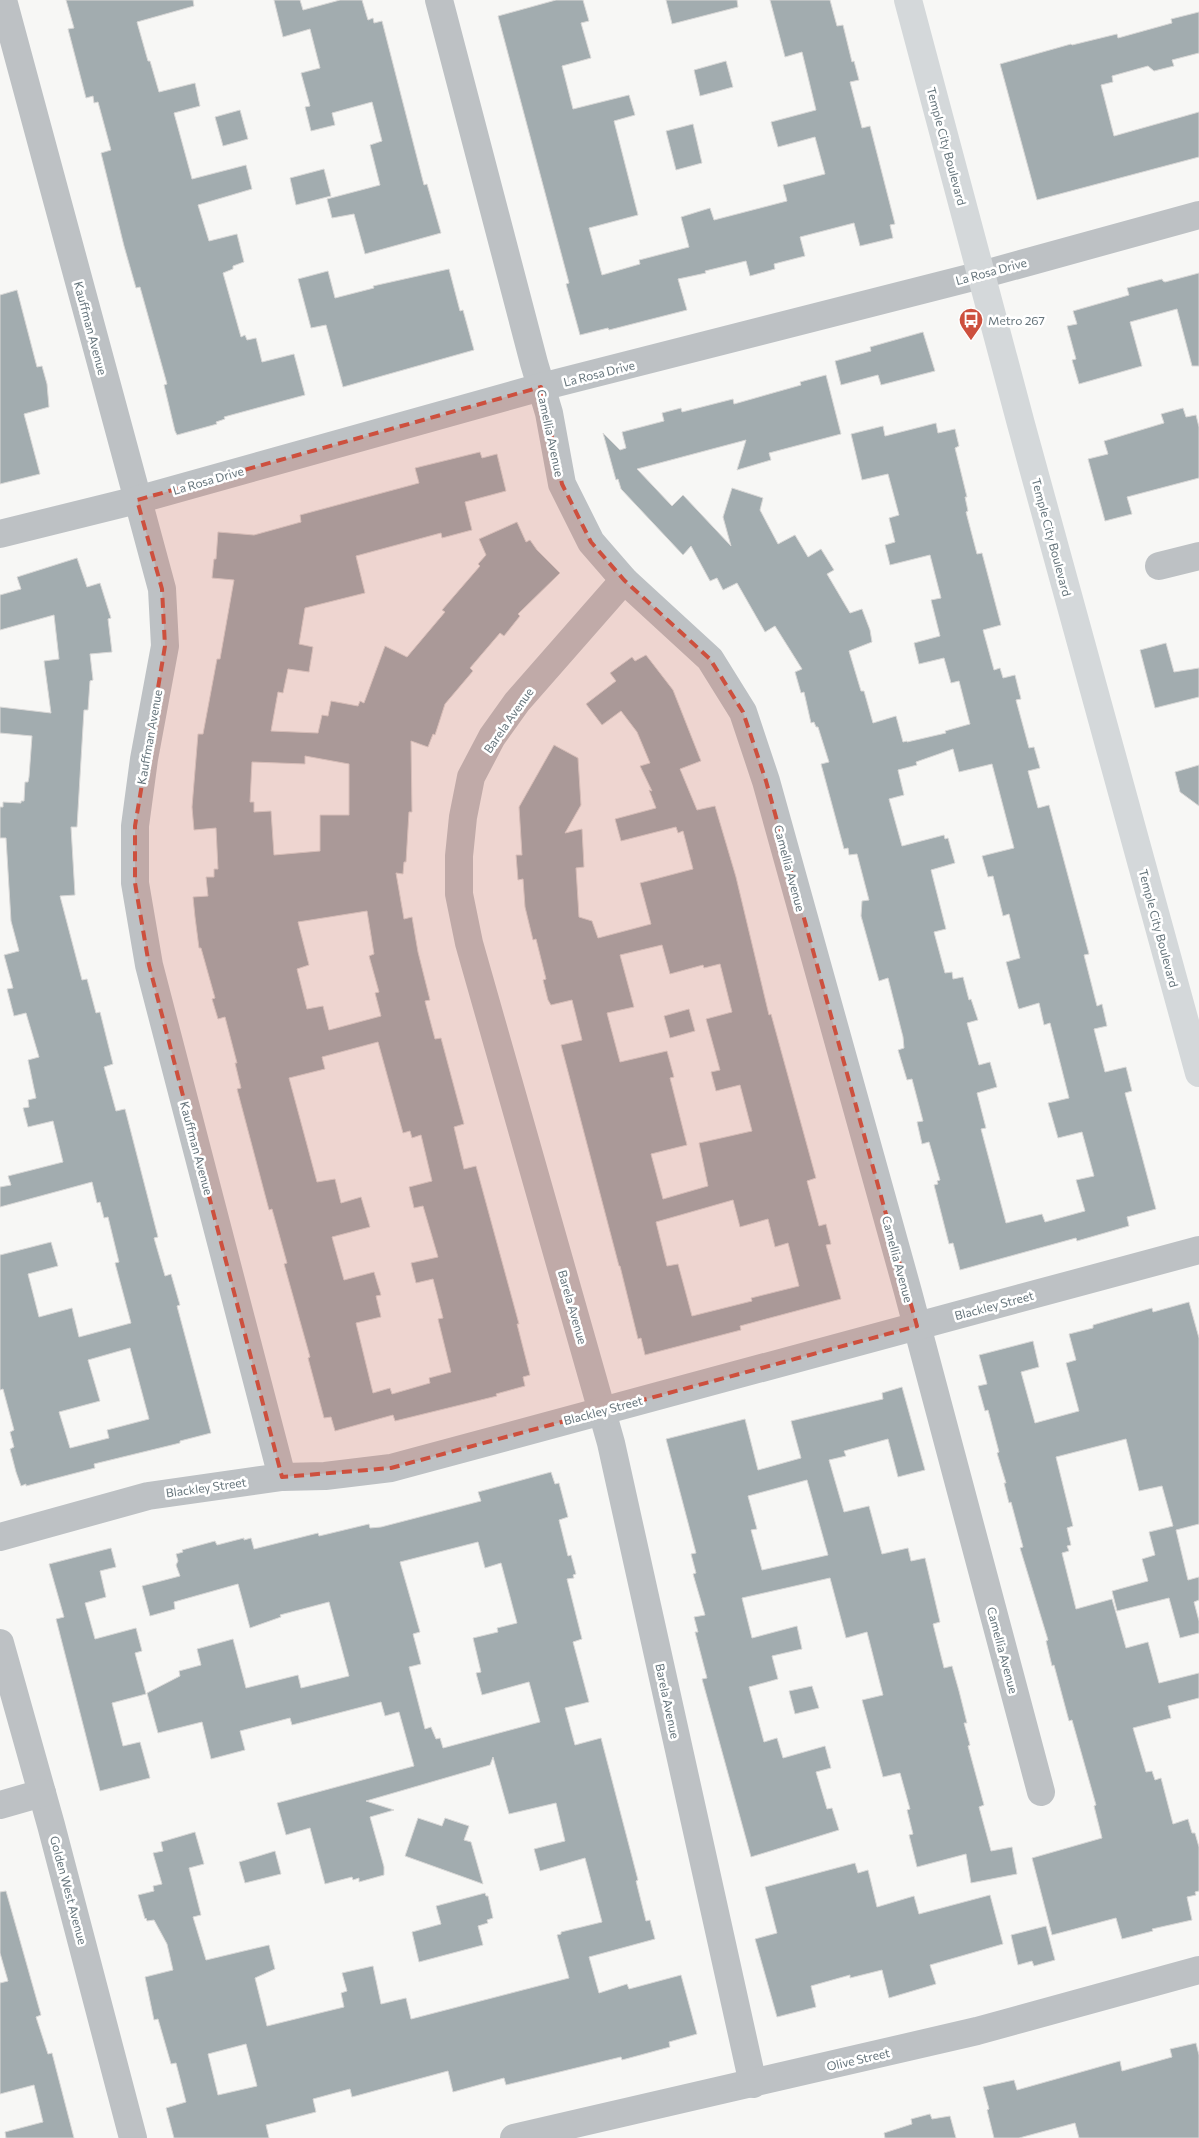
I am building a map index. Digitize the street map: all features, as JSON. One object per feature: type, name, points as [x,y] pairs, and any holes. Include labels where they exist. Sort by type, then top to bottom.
[{"type":"main road","name":"Temple City Boulevard","points":[[908,0],[981,275],[1199,1073]]},
{"type":"street","name":"Kauffman Avenue","points":[[3,0],[162,589],[165,646],[144,759],[135,826],[135,883],[149,965],[282,1477]]},
{"type":"street","name":"Camellia Avenue","points":[[439,0],[549,414],[562,484],[591,542],[624,580],[710,659],[743,712],[766,781],[917,1326],[1041,1792]]},
{"type":"street","name":"La Rosa Drive","points":[[0,534],[137,500],[541,388],[981,275],[1199,215]]},
{"type":"street","points":[[1159,566],[1199,556]]},
{"type":"street","name":"Barela Avenue","points":[[624,580],[517,702],[492,737],[471,777],[463,817],[459,856],[459,894],[469,943],[611,1442],[753,2084]]},
{"type":"street","name":"Blackley Street","points":[[0,1537],[148,1496],[282,1477],[326,1476],[391,1468],[1199,1250]]},
{"type":"street","name":"Golden West Avenue","points":[[0,1644],[42,1793],[133,2138]]},
{"type":"street","points":[[0,1804],[42,1793]]},
{"type":"street","name":"Olive Street","points":[[514,2138],[977,2031],[1199,1970]]},
{"type":"highlighted area","points":[[541,387],[562,484],[591,542],[624,580],[710,659],[743,712],[766,781],[917,1326],[391,1468],[282,1477],[149,965],[135,883],[135,826],[165,646],[162,589],[137,500]]},
{"type":"building","points":[[66,0],[193,0],[194,6],[137,22],[148,61],[150,61],[159,92],[195,83],[200,106],[174,113],[192,179],[246,165],[252,189],[198,205],[209,241],[237,234],[244,262],[233,266],[233,269],[223,273],[241,337],[245,335],[247,340],[256,338],[262,362],[294,354],[305,395],[224,417],[225,419],[216,422],[217,424],[177,435],[164,385],[167,384],[140,287],[136,288],[124,246],[101,153],[111,150],[98,102],[94,103],[93,96],[86,98],[68,29],[74,28]]},
{"type":"building","points":[[274,0],[300,0],[303,10],[340,0],[362,0],[368,20],[373,18],[374,23],[382,21],[424,185],[427,184],[441,233],[365,254],[354,214],[332,218],[327,199],[380,185],[370,145],[382,141],[372,102],[332,113],[335,125],[311,131],[305,107],[310,106],[301,73],[320,68],[310,29],[283,37]]},
{"type":"building","points":[[556,0],[583,0],[589,21],[581,23],[591,58],[562,66],[573,109],[629,95],[635,115],[614,121],[638,215],[589,228],[602,275],[640,264],[639,260],[689,247],[681,217],[710,208],[714,220],[787,201],[783,185],[825,174],[815,137],[778,147],[771,122],[816,110],[802,52],[785,57],[770,0],[830,0],[837,26],[843,25],[852,62],[854,61],[859,80],[850,82],[862,128],[870,126],[895,224],[890,225],[893,238],[860,246],[854,223],[800,237],[805,256],[774,264],[775,269],[750,276],[746,261],[678,279],[687,310],[609,330],[608,328],[580,335],[566,284],[569,283],[498,16]]},
{"type":"building","points":[[666,0],[737,0],[738,7],[672,24]]},
{"type":"building","points":[[1199,12],[1199,53],[1172,60],[1174,66],[1154,71],[1148,66],[1112,76],[1113,82],[1101,85],[1114,136],[1199,112],[1199,157],[1037,200],[1000,64],[1071,44],[1117,34],[1118,38],[1172,23],[1171,19]]},
{"type":"building","points":[[726,61],[733,87],[700,96],[694,70]]},
{"type":"building","points":[[240,110],[248,139],[223,146],[215,117]]},
{"type":"building","points":[[693,124],[702,163],[676,170],[666,131]]},
{"type":"building","points":[[324,169],[331,196],[296,205],[290,178]]},
{"type":"building","points":[[449,269],[460,311],[463,310],[474,350],[343,387],[326,325],[311,328],[298,279],[328,271],[335,298],[374,288],[373,286]]},
{"type":"building","points":[[1199,273],[1199,366],[1192,366],[1177,309],[1130,322],[1142,366],[1079,384],[1072,360],[1076,359],[1067,326],[1077,324],[1073,311],[1129,295],[1127,288],[1162,279],[1165,282]]},
{"type":"building","points":[[17,290],[37,367],[42,366],[47,384],[49,407],[24,414],[40,474],[0,484],[0,295]]},
{"type":"building","points":[[923,332],[935,371],[881,385],[878,375],[841,385],[835,361],[871,351],[870,347]]},
{"type":"building","points":[[826,375],[841,434],[769,453],[771,460],[737,470],[746,440],[637,469],[672,506],[683,495],[731,546],[723,517],[732,488],[763,498],[760,510],[778,544],[795,535],[808,557],[821,549],[834,570],[827,574],[850,613],[862,609],[870,630],[872,642],[849,651],[861,691],[864,691],[873,723],[896,716],[903,742],[907,742],[946,733],[945,731],[970,724],[959,681],[951,683],[944,658],[919,664],[914,643],[940,636],[931,600],[941,598],[930,555],[890,565],[885,545],[895,542],[889,518],[899,515],[888,474],[862,480],[851,434],[883,426],[885,436],[936,423],[938,433],[955,429],[959,446],[955,448],[967,497],[965,497],[968,511],[966,512],[977,554],[982,553],[1001,625],[983,630],[994,670],[1000,668],[1003,678],[1015,675],[1021,699],[1016,700],[1029,748],[1034,747],[1040,768],[1028,771],[1038,808],[1049,805],[1089,954],[1084,955],[1097,1006],[1102,1004],[1107,1026],[1094,1029],[1105,1072],[1126,1067],[1132,1091],[1125,1093],[1156,1209],[1127,1217],[1129,1226],[1077,1241],[1076,1238],[960,1270],[953,1243],[949,1244],[934,1185],[938,1184],[937,1181],[940,1180],[929,1142],[922,1144],[917,1122],[923,1121],[912,1079],[907,1080],[898,1050],[904,1048],[903,1037],[888,978],[879,981],[861,916],[862,901],[869,900],[857,854],[849,855],[848,848],[844,849],[821,764],[829,762],[818,727],[816,727],[814,722],[811,723],[804,692],[801,693],[795,672],[802,669],[775,626],[765,632],[737,583],[723,590],[717,578],[710,581],[691,546],[683,555],[621,489],[618,479],[616,480],[603,433],[620,450],[626,448],[622,432],[664,421],[662,413],[681,408],[682,412],[733,399],[734,404],[801,385],[800,382]],"holes":[[[953,749],[959,772],[992,764],[1014,848],[982,856],[988,877],[993,876],[1003,916],[1009,914],[1020,958],[1006,962],[1019,1009],[1039,1003],[1044,1025],[1050,1023],[1069,1098],[1048,1103],[1058,1138],[1082,1132],[1094,1176],[1076,1180],[1085,1211],[1045,1222],[1042,1214],[1006,1223],[981,1129],[986,1128],[977,1093],[997,1087],[990,1062],[979,1065],[967,1023],[978,1020],[971,999],[969,1000],[963,977],[953,979],[952,972],[945,973],[934,932],[946,929],[931,870],[955,863],[948,838],[945,839],[944,835],[902,846],[889,799],[904,795],[898,770],[917,765],[916,762]]]},
{"type":"building","points":[[1183,408],[1186,417],[1196,415],[1199,427],[1199,478],[1127,497],[1132,514],[1105,521],[1088,459],[1108,454],[1104,441],[1164,423],[1161,414]]},
{"type":"building","points":[[480,452],[482,458],[497,454],[506,491],[465,502],[472,530],[442,538],[441,533],[356,556],[365,593],[305,608],[299,644],[313,647],[309,672],[288,669],[283,693],[278,692],[271,731],[318,733],[322,715],[328,716],[331,701],[358,706],[360,701],[364,703],[385,646],[407,657],[445,612],[442,610],[480,566],[478,564],[486,555],[479,539],[517,522],[526,542],[530,540],[537,550],[560,573],[518,614],[520,616],[504,636],[500,633],[470,668],[473,671],[445,704],[435,735],[433,734],[428,747],[411,741],[412,812],[409,812],[406,862],[404,862],[403,874],[396,873],[404,919],[412,917],[418,952],[430,1000],[425,1001],[435,1039],[441,1038],[464,1124],[454,1127],[464,1169],[476,1166],[519,1324],[517,1324],[530,1375],[523,1377],[525,1386],[496,1394],[497,1396],[395,1421],[393,1415],[335,1431],[331,1417],[324,1418],[308,1358],[310,1357],[284,1264],[287,1263],[272,1209],[269,1210],[237,1089],[241,1088],[235,1063],[237,1063],[225,1017],[218,1019],[212,999],[215,998],[201,948],[199,948],[193,897],[208,896],[206,877],[214,877],[214,869],[218,869],[216,828],[194,830],[192,807],[198,734],[203,734],[217,659],[220,659],[234,580],[212,578],[214,559],[216,559],[218,532],[254,535],[301,522],[300,515],[419,483],[415,468]],"holes":[[[305,756],[349,764],[349,815],[320,815],[320,851],[274,855],[271,811],[254,812],[254,802],[250,802],[252,762],[305,764]],[[367,911],[374,954],[369,956],[379,992],[375,993],[381,1016],[329,1030],[323,1006],[307,1009],[297,969],[309,965],[298,922]],[[378,1042],[403,1133],[410,1131],[412,1138],[421,1135],[432,1181],[409,1187],[414,1208],[423,1206],[438,1257],[411,1263],[416,1283],[433,1279],[443,1318],[438,1319],[451,1372],[429,1378],[430,1383],[392,1394],[390,1388],[373,1393],[356,1323],[381,1317],[376,1296],[381,1295],[374,1272],[344,1280],[332,1237],[370,1227],[361,1197],[341,1203],[335,1179],[317,1182],[289,1078],[325,1069],[322,1057]]]},
{"type":"building","points":[[77,558],[87,587],[100,583],[111,618],[108,619],[112,652],[90,654],[93,680],[90,681],[88,710],[84,710],[77,827],[71,827],[75,895],[60,896],[82,980],[87,979],[96,1013],[100,1012],[113,1064],[104,1067],[116,1111],[125,1109],[158,1237],[154,1238],[165,1276],[171,1274],[180,1305],[177,1306],[211,1433],[180,1441],[180,1443],[94,1464],[95,1468],[26,1486],[26,1484],[21,1486],[16,1472],[10,1449],[14,1447],[10,1432],[14,1430],[3,1389],[0,1390],[0,1255],[51,1242],[58,1266],[28,1274],[39,1317],[72,1308],[79,1337],[131,1323],[115,1263],[119,1262],[108,1217],[104,1218],[100,1202],[97,1203],[92,1182],[0,1207],[0,1187],[11,1185],[8,1176],[63,1162],[53,1121],[28,1127],[23,1108],[29,1107],[28,1100],[36,1098],[28,1060],[39,1057],[26,1013],[14,1016],[7,989],[13,988],[4,955],[19,951],[11,921],[6,838],[0,838],[0,807],[3,807],[3,802],[21,803],[21,801],[24,801],[25,782],[28,782],[29,777],[32,736],[0,733],[0,707],[51,713],[44,661],[59,659],[54,615],[0,630],[0,595],[21,589],[17,577]],"holes":[[[130,1348],[149,1419],[107,1430],[109,1438],[70,1448],[59,1412],[100,1401],[88,1360]]]},
{"type":"building","points":[[1166,643],[1174,672],[1199,668],[1199,697],[1155,708],[1140,650]]},
{"type":"building","points":[[646,655],[673,690],[701,761],[680,769],[697,810],[715,806],[736,877],[769,1015],[771,1014],[816,1178],[807,1181],[819,1226],[826,1224],[831,1244],[826,1245],[841,1299],[740,1326],[741,1330],[645,1355],[641,1338],[638,1339],[561,1045],[582,1040],[572,1000],[551,1005],[548,1000],[543,980],[546,979],[536,939],[533,940],[525,907],[523,879],[518,880],[516,855],[522,855],[519,807],[554,745],[578,758],[581,805],[565,833],[582,829],[584,867],[576,868],[579,917],[592,921],[598,938],[651,924],[640,883],[693,869],[683,831],[678,833],[676,827],[621,841],[615,819],[656,808],[649,790],[652,791],[640,766],[650,763],[637,732],[621,711],[602,725],[586,704],[616,681],[610,673],[632,657],[635,661]],"holes":[[[662,945],[670,974],[703,965],[704,968],[720,964],[732,1012],[706,1019],[720,1070],[711,1072],[716,1091],[740,1085],[752,1131],[699,1143],[708,1186],[663,1199],[651,1154],[687,1145],[670,1078],[674,1077],[667,1051],[620,1062],[607,1013],[634,1007],[620,955]],[[733,1200],[740,1227],[768,1219],[775,1247],[788,1243],[799,1286],[751,1298],[752,1301],[692,1316],[678,1264],[667,1266],[656,1222]]]},
{"type":"building","points":[[1199,765],[1199,806],[1180,792],[1175,772]]},
{"type":"building","points":[[689,1009],[695,1031],[670,1038],[664,1016]]},
{"type":"building","points":[[1189,1302],[1199,1338],[1199,1524],[1176,1530],[1188,1580],[1199,1577],[1199,1600],[1194,1602],[1199,1621],[1199,1633],[1180,1638],[1169,1598],[1117,1611],[1112,1591],[1148,1581],[1142,1559],[1155,1555],[1149,1532],[1173,1526],[1162,1486],[1139,1491],[1126,1439],[1056,1457],[1073,1526],[1067,1528],[1071,1545],[1067,1546],[1069,1551],[1062,1553],[1076,1609],[1112,1599],[1126,1648],[1148,1642],[1159,1683],[1199,1673],[1199,1698],[1168,1706],[1171,1718],[1133,1728],[1146,1772],[1152,1771],[1155,1780],[1161,1778],[1173,1824],[1188,1819],[1192,1833],[1195,1833],[1199,1847],[1199,1891],[1195,1892],[1196,1895],[1187,1897],[1192,1920],[1152,1929],[1153,1931],[1122,1939],[1116,1918],[1052,1935],[1032,1858],[1102,1838],[1094,1806],[1096,1805],[1072,1720],[1069,1721],[1054,1665],[1052,1666],[1046,1641],[1048,1640],[1020,1548],[1023,1547],[1011,1502],[1009,1503],[988,1410],[985,1411],[978,1386],[987,1384],[979,1355],[1033,1341],[1039,1367],[1021,1372],[1035,1423],[1079,1411],[1066,1363],[1076,1360],[1069,1334],[1152,1308],[1153,1312]]},
{"type":"building","points":[[902,1387],[925,1470],[898,1477],[888,1439],[844,1451],[846,1456],[829,1460],[844,1512],[869,1506],[882,1554],[908,1548],[911,1561],[925,1558],[940,1622],[933,1624],[944,1668],[952,1666],[959,1691],[967,1723],[964,1723],[970,1745],[968,1746],[984,1805],[979,1807],[991,1851],[1012,1847],[1017,1874],[971,1883],[966,1854],[917,1867],[909,1835],[913,1834],[907,1810],[910,1809],[900,1773],[883,1777],[862,1700],[883,1695],[867,1632],[846,1638],[830,1578],[742,1598],[752,1638],[797,1626],[802,1649],[772,1656],[778,1679],[749,1687],[764,1742],[777,1738],[783,1758],[825,1746],[831,1768],[816,1772],[827,1809],[832,1808],[839,1830],[751,1857],[702,1679],[707,1678],[695,1632],[698,1632],[694,1617],[705,1615],[693,1574],[696,1573],[691,1554],[696,1553],[666,1439],[745,1419],[758,1470],[801,1458],[791,1421],[883,1399],[882,1393]],"holes":[[[807,1480],[828,1555],[762,1570],[751,1530],[757,1529],[748,1496]]]},
{"type":"building","points":[[551,1472],[555,1484],[559,1483],[568,1517],[559,1520],[568,1556],[571,1555],[576,1574],[573,1575],[574,1578],[567,1579],[582,1639],[573,1642],[589,1702],[565,1708],[575,1745],[601,1738],[638,1880],[636,1881],[646,1921],[650,1920],[655,1939],[589,1957],[599,1993],[627,1984],[629,1989],[681,1975],[697,2034],[669,2042],[670,2047],[622,2060],[621,2057],[506,2085],[504,2078],[453,2092],[448,2071],[352,2097],[350,2089],[313,2099],[316,2112],[266,2125],[269,2138],[174,2138],[166,2108],[186,2102],[176,2063],[171,2064],[158,2019],[154,2020],[145,1977],[173,1970],[167,1944],[154,1920],[147,1921],[145,1919],[138,1895],[154,1891],[153,1886],[162,1884],[153,1853],[163,1851],[161,1842],[195,1832],[204,1864],[189,1868],[201,1915],[193,1917],[206,1960],[269,1945],[275,1969],[255,1978],[267,2026],[344,2007],[341,1993],[347,1991],[342,1973],[373,1966],[381,2004],[406,1998],[411,2019],[569,1978],[557,1935],[561,1934],[561,1932],[602,1922],[585,1858],[540,1871],[534,1849],[565,1841],[556,1803],[509,1814],[493,1757],[490,1765],[366,1801],[394,1810],[370,1817],[384,1867],[384,1875],[359,1882],[359,1878],[353,1880],[352,1877],[325,1884],[310,1828],[286,1835],[277,1803],[414,1766],[399,1712],[385,1716],[381,1702],[292,1725],[290,1718],[240,1731],[245,1750],[211,1759],[202,1722],[158,1733],[147,1693],[180,1676],[179,1671],[201,1665],[197,1649],[233,1639],[246,1688],[298,1675],[301,1688],[349,1676],[329,1602],[280,1615],[281,1617],[250,1628],[238,1584],[174,1602],[175,1609],[150,1616],[142,1586],[180,1576],[176,1565],[178,1561],[176,1554],[183,1552],[182,1550],[215,1541],[217,1545],[251,1538],[254,1549],[318,1533],[319,1536],[369,1524],[370,1528],[381,1527],[481,1501],[478,1492]],"holes":[[[478,1542],[485,1568],[501,1563],[517,1623],[497,1628],[498,1632],[473,1638],[481,1672],[476,1673],[482,1695],[529,1682],[540,1722],[443,1748],[440,1738],[436,1739],[431,1727],[425,1729],[409,1667],[421,1664],[413,1634],[420,1632],[400,1562]],[[246,2044],[257,2086],[218,2095],[208,2054]]]},
{"type":"building","points":[[111,1548],[116,1567],[100,1571],[106,1597],[85,1603],[95,1639],[136,1628],[142,1651],[135,1653],[146,1694],[112,1703],[123,1746],[140,1742],[150,1778],[100,1791],[56,1619],[64,1617],[49,1564]]},
{"type":"building","points":[[812,1686],[819,1708],[795,1714],[789,1691]]},
{"type":"building","points":[[418,1818],[442,1826],[445,1818],[469,1826],[464,1840],[471,1842],[483,1884],[405,1856]]},
{"type":"building","points":[[275,1851],[281,1874],[245,1883],[239,1862]]},
{"type":"building","points":[[855,1863],[858,1873],[868,1870],[877,1907],[914,1896],[919,1914],[990,1895],[1003,1944],[930,1965],[936,1984],[889,1998],[882,1970],[850,1978],[850,1975],[811,1986],[816,2007],[777,2017],[755,1939],[777,1933],[765,1887]]},
{"type":"building","points":[[6,1891],[41,2015],[36,2017],[48,2054],[52,2053],[74,2138],[6,2138],[5,2132],[43,2122],[34,2085],[0,2094],[0,1983],[8,1981],[0,1953],[0,1892]]},
{"type":"building","points":[[485,1893],[488,1896],[493,1918],[487,1920],[488,1923],[478,1926],[483,1945],[419,1962],[412,1932],[441,1924],[436,1906]]},
{"type":"building","points":[[1046,1926],[1055,1960],[1034,1966],[1032,1961],[1018,1965],[1011,1935]]},
{"type":"building","points":[[1196,2043],[1199,2055],[1199,2138],[1079,2138],[1075,2123],[1019,2138],[994,2138],[983,2087],[1014,2080],[1017,2090],[1120,2061],[1122,2071],[1172,2057],[1170,2049]]},
{"type":"building","points":[[930,2114],[932,2119],[950,2116],[956,2138],[885,2138],[884,2133],[912,2124],[911,2119]]},
{"type":"place","name":"Metro 267","points":[[971,341]]}]
